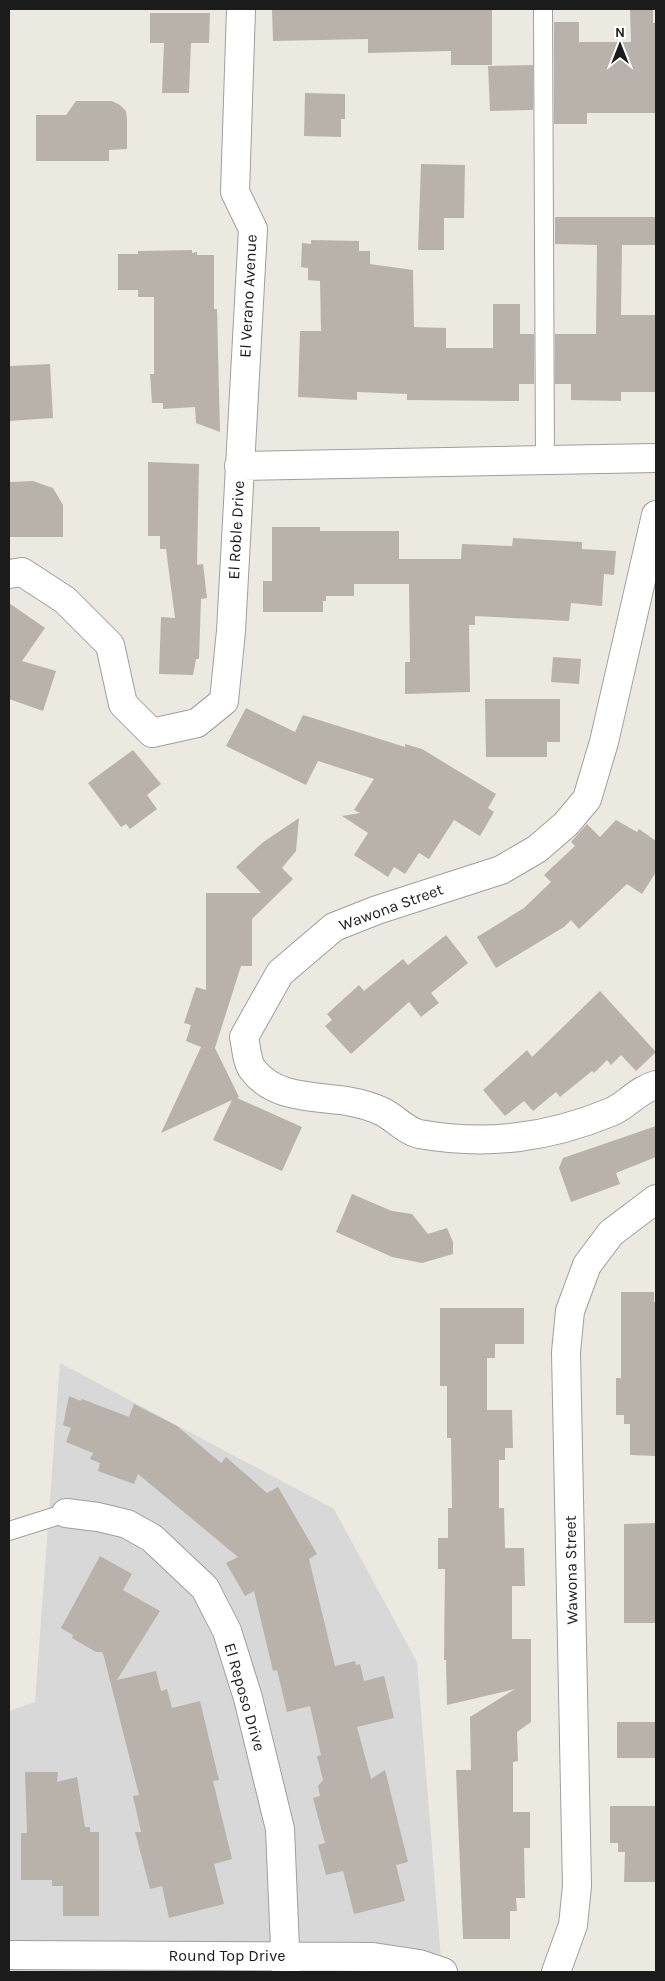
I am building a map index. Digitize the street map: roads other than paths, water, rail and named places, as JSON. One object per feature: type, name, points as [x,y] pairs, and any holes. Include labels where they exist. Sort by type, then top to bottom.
[{"type":"street","name":"El Verano Avenue","points":[[239,466],[253,229],[235,192],[241,9]]},
{"type":"street","name":"El Roble Drive","points":[[9,574],[22,572],[65,600],[110,645],[123,704],[152,733],[196,723],[224,701],[231,631],[239,466],[656,458]]},
{"type":"street","name":"Wawona Street","points":[[656,515],[604,742],[587,799],[566,824],[537,849],[501,870],[376,910],[334,927],[280,973],[244,1037],[252,1069],[273,1087],[309,1098],[348,1101],[384,1112],[416,1133],[462,1140],[505,1140],[576,1126],[619,1108],[648,1087],[656,1085]]},
{"type":"street","name":"Wawona Street","points":[[556,1972],[573,1925],[576,1886],[566,1352],[570,1311],[586,1265],[611,1233],[656,1199]]},
{"type":"street","name":"El Reposo Drive","points":[[66,1513],[98,1517],[127,1524],[152,1538],[205,1588],[227,1631],[248,1698],[280,1829],[286,1964]]},
{"type":"street","name":"Round Top Drive","points":[[9,1955],[286,1964],[373,1957],[419,1964],[443,1972]]},
{"type":"lane","points":[[543,9],[545,461]]},
{"type":"lane","points":[[9,1531],[66,1513]]}]
